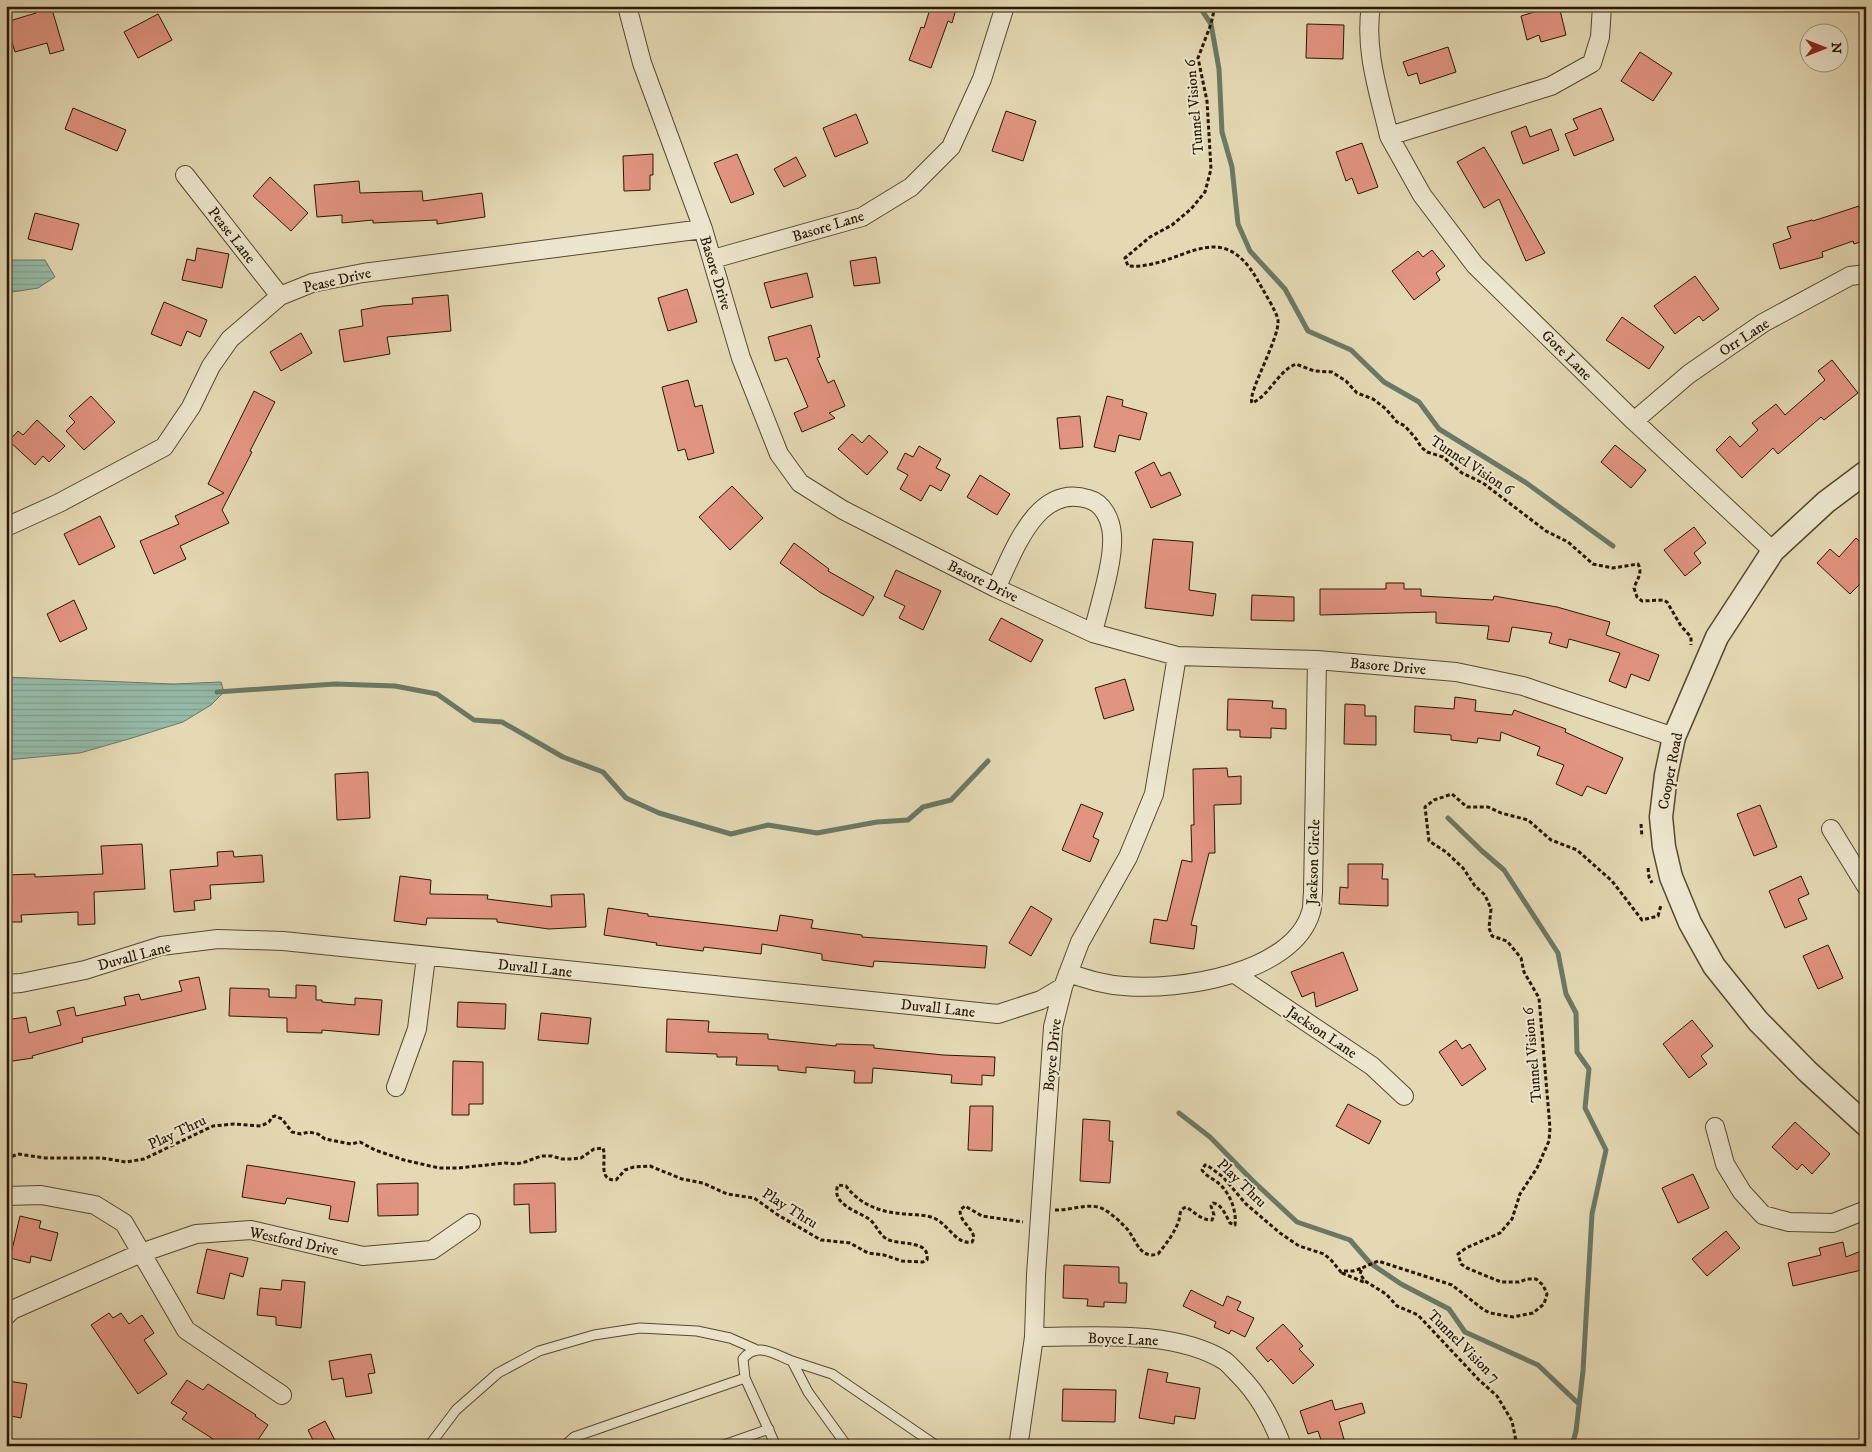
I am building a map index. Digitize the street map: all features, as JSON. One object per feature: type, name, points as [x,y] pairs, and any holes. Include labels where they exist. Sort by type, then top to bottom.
[{"type":"street","name":"Basore Drive","points":[[628,6],[642,62],[703,229],[745,367],[779,454],[800,483],[843,510],[996,588],[1093,633],[1176,656],[1317,660],[1456,672],[1523,686],[1674,737]]},
{"type":"street","name":"Basore Lane","points":[[713,259],[862,217],[912,188],[951,146],[982,79],[1005,6]]},
{"type":"street","name":"Gore Lane","points":[[1370,6],[1368,21],[1369,54],[1389,136],[1422,194],[1475,265],[1634,421],[1773,551]]},
{"type":"street","points":[[1389,136],[1550,86],[1592,63],[1600,36],[1602,6]]},
{"type":"street","name":"Pease Lane","points":[[185,175],[280,296]]},
{"type":"street","name":"Pease Drive","points":[[6,527],[59,503],[164,447],[191,407],[210,366],[230,339],[280,296],[312,283],[363,273],[703,229]]},
{"type":"street","name":"Orr Lane","points":[[1634,421],[1689,374],[1763,324],[1850,276],[1866,274]]},
{"type":"street","name":"Cooper Road","points":[[1865,474],[1826,502],[1773,551],[1717,637],[1674,737],[1666,775],[1661,817],[1664,847],[1671,877],[1690,923],[1714,966],[1758,1021],[1807,1071],[1866,1125]]},
{"type":"street","points":[[996,588],[1028,524],[1046,505],[1063,496],[1078,496],[1091,499],[1103,510],[1110,521],[1112,537],[1112,552],[1093,633]]},
{"type":"street","name":"Boyce Drive","points":[[1016,1446],[1019,1441],[1034,1337],[1053,1027],[1066,980],[1080,942],[1128,857],[1154,794],[1176,656]]},
{"type":"street","name":"Jackson Circle","points":[[1066,980],[1124,986],[1179,985],[1235,974],[1271,958],[1290,944],[1302,930],[1311,912],[1313,893],[1317,660]]},
{"type":"street","points":[[1831,829],[1866,886]]},
{"type":"street","name":"Duvall Lane","points":[[6,984],[21,983],[85,970],[162,946],[218,939],[283,942],[998,1014],[1041,1000],[1066,980]]},
{"type":"street","points":[[396,1087],[417,1029],[426,957]]},
{"type":"street","name":"Jackson Lane","points":[[1235,974],[1372,1066],[1404,1096]]},
{"type":"street","points":[[1714,1127],[1725,1164],[1742,1192],[1763,1215],[1789,1222],[1832,1223],[1866,1210]]},
{"type":"street","points":[[6,1196],[41,1195],[95,1206],[124,1223],[186,1330],[282,1395]]},
{"type":"street","name":"Westford Drive","points":[[6,1316],[12,1310],[141,1253],[196,1234],[251,1230],[362,1256],[432,1250],[471,1223]]},
{"type":"street","name":"Boyce Lane","points":[[1034,1337],[1153,1338],[1193,1346],[1226,1362],[1253,1389],[1273,1421],[1282,1446]]},
{"type":"lane","points":[[429,1446],[456,1410],[498,1373],[539,1351],[594,1335],[640,1328],[697,1331],[730,1338],[754,1349],[766,1351],[832,1374],[937,1446]]},
{"type":"lane","points":[[754,1349],[748,1352],[743,1360],[745,1378],[776,1446]]},
{"type":"lane","points":[[792,1360],[808,1392],[848,1446]]},
{"type":"lane","points":[[564,1446],[574,1437],[745,1378]]},
{"type":"lane","points":[[721,1446],[769,1428]]},
{"type":"path","name":"Tunnel Vision 6","points":[[1214,6],[1211,24],[1198,58],[1207,101],[1211,169],[1205,192],[1191,209],[1172,225],[1150,236],[1125,258],[1128,266],[1150,266],[1198,248],[1228,249],[1240,257],[1255,276],[1278,320],[1275,334],[1250,399],[1252,403],[1272,386],[1284,372],[1296,364],[1314,370],[1332,372],[1346,381],[1357,393],[1374,399],[1380,404],[1398,422],[1405,426],[1427,452],[1443,457],[1462,474],[1483,483],[1546,531],[1568,542],[1592,564],[1613,568],[1638,564],[1641,569],[1634,588],[1638,597],[1642,601],[1663,600],[1667,602],[1680,626],[1691,637],[1690,650]]},
{"type":"path","name":"Tunnel Vision 6","points":[[1367,1266],[1378,1261],[1452,1285],[1484,1310],[1513,1317],[1533,1314],[1544,1304],[1547,1294],[1543,1285],[1536,1279],[1527,1279],[1519,1282],[1501,1282],[1461,1264],[1458,1254],[1466,1248],[1500,1233],[1512,1219],[1520,1194],[1538,1168],[1549,1141],[1550,1128],[1539,998],[1524,972],[1521,958],[1507,942],[1492,936],[1489,928],[1492,909],[1485,895],[1474,886],[1463,868],[1446,852],[1429,841],[1425,807],[1434,800],[1452,794],[1467,807],[1488,807],[1501,813],[1528,820],[1550,840],[1577,850],[1594,864],[1625,896],[1642,920],[1658,916],[1661,907],[1660,898]]},
{"type":"path","points":[[1642,820],[1640,830],[1642,838]]},
{"type":"path","points":[[1647,862],[1652,884]]},
{"type":"path","name":"Play Thru","points":[[6,1159],[18,1154],[45,1158],[102,1158],[126,1162],[144,1159],[213,1126],[234,1124],[261,1126],[275,1116],[282,1119],[292,1132],[301,1134],[309,1132],[318,1134],[325,1139],[350,1144],[360,1142],[375,1150],[404,1160],[439,1168],[505,1163],[516,1164],[541,1156],[572,1160],[581,1158],[594,1149],[602,1148],[604,1153],[603,1171],[607,1178],[611,1180],[616,1180],[625,1170],[634,1167],[650,1166],[682,1179],[703,1183],[727,1194],[754,1198],[778,1215],[821,1240],[850,1243],[868,1252],[902,1261],[923,1262],[927,1260],[926,1250],[918,1245],[900,1244],[887,1239],[869,1219],[843,1204],[837,1194],[838,1185],[846,1186],[854,1197],[863,1203],[884,1211],[927,1216],[936,1219],[949,1228],[961,1242],[965,1243],[972,1242],[974,1238],[972,1231],[960,1217],[960,1210],[965,1206],[986,1217],[1025,1222],[1046,1216],[1051,1209],[1061,1210],[1084,1206],[1103,1208],[1128,1230],[1140,1250],[1147,1255],[1158,1254],[1171,1238],[1183,1208],[1186,1207],[1201,1218],[1209,1220],[1214,1215],[1211,1206],[1213,1203],[1217,1203],[1224,1210],[1230,1223],[1235,1225],[1233,1206],[1224,1188],[1205,1175],[1202,1167],[1207,1165],[1223,1177],[1246,1204],[1280,1233],[1299,1246],[1324,1254],[1341,1272],[1369,1284]]},
{"type":"path","points":[[1341,1272],[1352,1272],[1367,1266]]},
{"type":"path","points":[[1367,1266],[1362,1268],[1360,1274],[1369,1284]]},
{"type":"path","name":"Tunnel Vision 7","points":[[1369,1284],[1386,1294],[1397,1306],[1418,1315],[1479,1380],[1498,1396],[1512,1421],[1517,1446]]},
{"type":"shaded area","points":[[6,260],[45,260],[55,277],[38,288],[6,293]]},
{"type":"shaded area","points":[[6,677],[173,684],[221,682],[224,692],[211,705],[183,722],[132,738],[80,753],[6,760]]},
{"type":"building","points":[[34,6],[51,6],[64,50],[50,54],[47,43],[15,52],[6,22],[36,13]]},
{"type":"building","points":[[931,6],[957,6],[952,23],[948,21],[931,68],[909,60],[921,27],[924,28]]},
{"type":"building","points":[[1559,6],[1566,35],[1541,42],[1539,35],[1527,40],[1521,16]]},
{"type":"building","points":[[158,14],[172,40],[138,58],[124,32]]},
{"type":"building","points":[[1307,24],[1344,25],[1343,59],[1306,58]]},
{"type":"building","points":[[1448,47],[1456,72],[1420,84],[1417,73],[1408,76],[1403,62]]},
{"type":"building","points":[[1640,52],[1672,73],[1653,101],[1621,81]]},
{"type":"building","points":[[73,108],[126,130],[117,151],[65,129]]},
{"type":"building","points":[[1601,108],[1614,140],[1574,156],[1565,134],[1578,129],[1573,119]]},
{"type":"building","points":[[1006,111],[1036,121],[1023,161],[992,151]]},
{"type":"building","points":[[856,114],[868,143],[835,157],[823,128]]},
{"type":"building","points":[[1526,126],[1530,137],[1551,129],[1559,150],[1523,164],[1511,132]]},
{"type":"building","points":[[1362,143],[1378,187],[1358,194],[1352,178],[1346,181],[1336,152]]},
{"type":"building","points":[[1484,147],[1545,253],[1526,261],[1499,199],[1484,208],[1457,162]]},
{"type":"building","points":[[653,154],[653,175],[650,175],[650,190],[624,191],[623,156]]},
{"type":"building","points":[[737,154],[754,194],[731,203],[714,163]]},
{"type":"building","points":[[796,157],[806,176],[784,187],[774,169]]},
{"type":"building","points":[[270,177],[308,213],[291,231],[253,196]]},
{"type":"building","points":[[359,181],[360,193],[422,191],[423,201],[482,193],[485,217],[437,224],[437,220],[373,223],[373,220],[342,223],[342,215],[317,217],[314,185]]},
{"type":"building","points":[[1859,206],[1866,225],[1866,240],[1854,244],[1853,241],[1822,252],[1823,257],[1780,269],[1773,244],[1791,238],[1787,227],[1813,221]]},
{"type":"building","points":[[35,213],[79,224],[72,250],[28,239]]},
{"type":"building","points":[[197,248],[229,254],[222,288],[182,280],[187,259],[195,261]]},
{"type":"building","points":[[1432,250],[1445,266],[1436,273],[1440,280],[1414,300],[1392,271],[1418,251],[1423,257]]},
{"type":"building","points":[[876,257],[880,283],[854,286],[850,261]]},
{"type":"building","points":[[807,273],[813,297],[771,308],[764,283]]},
{"type":"building","points":[[1695,276],[1719,309],[1703,321],[1699,316],[1675,334],[1654,306]]},
{"type":"building","points":[[687,289],[697,322],[668,331],[658,298]]},
{"type":"building","points":[[448,295],[451,331],[387,337],[390,354],[344,362],[339,330],[363,326],[361,310],[382,306],[413,304],[412,298]]},
{"type":"building","points":[[164,302],[207,320],[200,337],[187,331],[181,346],[151,334]]},
{"type":"building","points":[[1622,317],[1664,347],[1649,369],[1606,340]]},
{"type":"building","points":[[811,325],[820,357],[817,358],[828,383],[834,380],[845,406],[829,413],[835,418],[802,432],[794,413],[808,407],[787,358],[775,361],[768,337]]},
{"type":"building","points":[[301,333],[312,353],[281,371],[270,352]]},
{"type":"building","points":[[1832,360],[1858,393],[1824,420],[1821,417],[1778,454],[1773,448],[1742,478],[1716,450],[1730,436],[1740,447],[1758,430],[1752,423],[1776,404],[1785,415],[1825,380],[1818,371]]},
{"type":"building","points":[[688,380],[695,407],[702,405],[714,453],[688,460],[685,449],[678,451],[662,387]]},
{"type":"building","points":[[254,391],[275,402],[222,510],[229,523],[180,546],[186,559],[154,574],[140,541],[179,524],[175,516],[224,493],[208,484]]},
{"type":"building","points":[[91,396],[115,422],[84,450],[66,431],[75,422],[69,416]]},
{"type":"building","points":[[1107,396],[1123,400],[1122,406],[1147,413],[1140,440],[1119,435],[1115,452],[1094,447]]},
{"type":"building","points":[[1080,416],[1083,447],[1060,449],[1057,418]]},
{"type":"building","points":[[37,420],[65,446],[49,462],[43,456],[35,465],[9,441],[18,431],[23,435]]},
{"type":"building","points":[[852,434],[862,443],[869,435],[888,452],[867,475],[838,449]]},
{"type":"building","points":[[1615,445],[1646,470],[1631,488],[1601,462]]},
{"type":"building","points":[[919,446],[941,459],[936,468],[950,475],[941,491],[930,485],[921,501],[900,489],[908,475],[897,469],[905,453],[913,457]]},
{"type":"building","points":[[1154,462],[1161,476],[1170,472],[1181,495],[1151,508],[1135,472]]},
{"type":"building","points":[[980,475],[1010,494],[997,515],[967,497]]},
{"type":"building","points":[[732,486],[763,518],[730,550],[699,517]]},
{"type":"building","points":[[100,516],[115,547],[79,565],[64,534]]},
{"type":"building","points":[[1694,527],[1706,543],[1694,553],[1701,563],[1685,576],[1664,550]]},
{"type":"building","points":[[1856,538],[1866,547],[1866,578],[1850,594],[1817,563],[1830,549],[1839,557]]},
{"type":"building","points":[[1153,539],[1193,542],[1189,590],[1216,594],[1213,616],[1145,608]]},
{"type":"building","points":[[794,543],[829,569],[828,571],[874,597],[863,616],[821,593],[780,563]]},
{"type":"building","points":[[896,570],[941,591],[923,630],[899,618],[905,606],[884,596]]},
{"type":"building","points":[[1386,583],[1404,583],[1404,589],[1421,589],[1421,596],[1493,600],[1494,596],[1557,607],[1610,622],[1606,635],[1659,655],[1649,681],[1631,674],[1626,688],[1609,681],[1620,653],[1569,639],[1567,648],[1549,643],[1552,633],[1512,627],[1509,642],[1487,639],[1489,626],[1436,623],[1436,612],[1320,615],[1320,589],[1386,589]]},
{"type":"building","points":[[1252,595],[1294,597],[1294,621],[1251,620]]},
{"type":"building","points":[[74,600],[87,629],[60,642],[47,614]]},
{"type":"building","points":[[1001,618],[1043,640],[1031,662],[989,640]]},
{"type":"building","points":[[1125,679],[1134,710],[1104,719],[1095,688]]},
{"type":"building","points":[[1455,697],[1476,700],[1475,711],[1512,715],[1514,710],[1566,729],[1565,732],[1623,758],[1606,794],[1587,786],[1582,796],[1556,784],[1564,765],[1537,755],[1540,747],[1501,732],[1500,741],[1478,738],[1477,743],[1451,740],[1451,735],[1414,732],[1415,706],[1454,709]]},
{"type":"building","points":[[1228,699],[1273,701],[1272,708],[1286,709],[1286,729],[1271,728],[1271,738],[1240,737],[1240,730],[1227,730]]},
{"type":"building","points":[[1345,704],[1365,705],[1365,716],[1376,716],[1376,745],[1344,744]]},
{"type":"building","points":[[1227,768],[1228,777],[1241,776],[1241,804],[1214,805],[1215,853],[1209,853],[1191,925],[1197,926],[1194,949],[1150,943],[1154,919],[1167,921],[1182,860],[1192,862],[1191,825],[1194,825],[1193,769]]},
{"type":"building","points":[[368,772],[370,818],[337,820],[335,774]]},
{"type":"building","points":[[1081,804],[1103,813],[1093,837],[1099,840],[1090,862],[1062,850]]},
{"type":"building","points":[[1760,805],[1777,847],[1754,856],[1737,814]]},
{"type":"building","points":[[142,844],[145,889],[94,892],[95,924],[78,925],[78,912],[21,915],[22,922],[6,922],[6,875],[35,874],[35,877],[103,874],[101,846]]},
{"type":"building","points":[[233,851],[234,857],[262,855],[264,882],[210,885],[211,899],[194,901],[195,910],[174,912],[170,870],[218,866],[217,852]]},
{"type":"building","points":[[1348,864],[1383,864],[1382,879],[1388,879],[1388,906],[1339,904],[1340,887],[1348,888]]},
{"type":"building","points":[[400,876],[431,880],[430,894],[488,895],[487,899],[552,907],[551,895],[584,894],[586,927],[549,929],[497,922],[497,919],[427,918],[426,925],[394,921]]},
{"type":"building","points":[[1801,876],[1809,894],[1798,899],[1807,919],[1785,928],[1769,891]]},
{"type":"building","points":[[1031,906],[1052,919],[1031,956],[1009,943]]},
{"type":"building","points":[[608,908],[648,914],[648,916],[777,931],[780,915],[813,920],[811,928],[862,935],[862,937],[987,946],[985,968],[874,961],[873,967],[822,960],[822,954],[762,944],[761,954],[704,947],[703,951],[656,945],[657,943],[604,935]]},
{"type":"building","points":[[1828,945],[1843,978],[1818,989],[1803,956]]},
{"type":"building","points":[[1343,952],[1358,990],[1316,1007],[1314,992],[1302,997],[1291,972]]},
{"type":"building","points":[[199,977],[206,1009],[82,1038],[83,1042],[32,1056],[33,1058],[6,1062],[6,1020],[26,1017],[29,1033],[61,1025],[57,1011],[74,1007],[76,1016],[126,1005],[124,997],[139,994],[141,1000],[182,991],[179,981]]},
{"type":"building","points":[[296,985],[316,986],[316,1000],[322,1000],[322,1002],[355,1005],[355,998],[382,1000],[379,1035],[322,1030],[322,1033],[287,1032],[287,1018],[229,1016],[230,988],[269,989],[269,997],[296,998]]},
{"type":"building","points":[[458,1002],[506,1004],[505,1029],[457,1027]]},
{"type":"building","points":[[541,1013],[591,1018],[588,1044],[538,1040]]},
{"type":"building","points":[[667,1019],[709,1021],[708,1032],[768,1034],[768,1039],[836,1046],[836,1044],[874,1045],[874,1048],[943,1055],[995,1057],[994,1076],[982,1075],[982,1085],[951,1083],[952,1075],[873,1068],[872,1083],[854,1083],[855,1071],[806,1067],[806,1073],[778,1070],[778,1066],[736,1065],[737,1057],[717,1057],[717,1054],[666,1052]]},
{"type":"building","points":[[1692,1020],[1713,1046],[1701,1056],[1707,1064],[1689,1078],[1663,1044]]},
{"type":"building","points":[[1456,1040],[1462,1049],[1470,1044],[1486,1069],[1462,1086],[1439,1052]]},
{"type":"building","points":[[453,1061],[483,1062],[483,1104],[469,1104],[469,1115],[452,1115]]},
{"type":"building","points":[[1348,1104],[1381,1121],[1369,1144],[1336,1126]]},
{"type":"building","points":[[970,1106],[993,1106],[992,1151],[968,1150]]},
{"type":"building","points":[[1083,1119],[1110,1121],[1109,1141],[1113,1141],[1110,1183],[1080,1181]]},
{"type":"building","points":[[1795,1122],[1830,1154],[1812,1174],[1802,1164],[1797,1170],[1772,1147]]},
{"type":"building","points":[[247,1165],[355,1182],[348,1222],[329,1219],[331,1206],[287,1198],[285,1204],[242,1197]]},
{"type":"building","points":[[1693,1174],[1709,1208],[1678,1223],[1662,1188]]},
{"type":"building","points":[[418,1183],[418,1215],[378,1216],[377,1184]]},
{"type":"building","points":[[555,1183],[556,1232],[530,1233],[529,1204],[514,1205],[514,1184]]},
{"type":"building","points":[[20,1216],[41,1221],[39,1228],[58,1233],[51,1261],[31,1256],[30,1263],[10,1258]]},
{"type":"building","points":[[1726,1231],[1740,1248],[1707,1276],[1692,1259]]},
{"type":"building","points":[[1843,1242],[1846,1257],[1866,1249],[1866,1269],[1793,1286],[1788,1263],[1821,1255],[1819,1248]]},
{"type":"building","points":[[207,1249],[248,1258],[243,1277],[230,1273],[224,1299],[197,1293]]},
{"type":"building","points":[[1064,1265],[1119,1267],[1119,1283],[1127,1283],[1126,1303],[1104,1302],[1104,1307],[1087,1306],[1088,1299],[1063,1298]]},
{"type":"building","points":[[282,1280],[305,1282],[301,1328],[276,1325],[276,1317],[257,1315],[260,1288],[281,1290]]},
{"type":"building","points":[[1191,1290],[1223,1306],[1227,1296],[1241,1302],[1237,1310],[1254,1318],[1245,1337],[1231,1330],[1229,1334],[1214,1327],[1216,1322],[1183,1306]]},
{"type":"building","points":[[109,1313],[113,1318],[121,1313],[129,1324],[142,1315],[154,1333],[144,1340],[167,1374],[138,1394],[91,1325]]},
{"type":"building","points":[[1283,1324],[1303,1346],[1299,1349],[1314,1365],[1293,1384],[1271,1359],[1268,1362],[1256,1348]]},
{"type":"building","points":[[371,1354],[375,1373],[368,1374],[372,1393],[346,1397],[343,1378],[332,1380],[329,1361]]},
{"type":"building","points":[[1148,1369],[1168,1373],[1166,1382],[1200,1388],[1195,1419],[1175,1416],[1174,1424],[1139,1418]]},
{"type":"building","points":[[187,1380],[203,1390],[208,1384],[268,1425],[254,1446],[208,1446],[213,1439],[182,1419],[187,1413],[171,1403]]},
{"type":"building","points":[[8,1381],[27,1384],[21,1418],[6,1415]]},
{"type":"building","points":[[1063,1389],[1116,1390],[1115,1422],[1062,1421]]},
{"type":"building","points":[[1332,1400],[1335,1410],[1362,1403],[1365,1413],[1339,1422],[1346,1446],[1323,1446],[1318,1431],[1308,1434],[1300,1411]]},
{"type":"building","points":[[325,1421],[338,1446],[316,1446],[308,1430]]},
{"type":"waterway","points":[[1199,6],[1211,24],[1219,69],[1222,132],[1232,167],[1238,224],[1250,251],[1285,289],[1308,331],[1351,350],[1384,382],[1419,402],[1439,429],[1525,482],[1613,546]]},
{"type":"waterway","points":[[217,692],[335,684],[395,686],[437,694],[474,720],[502,722],[563,757],[603,772],[626,798],[659,813],[731,834],[768,825],[817,833],[877,822],[908,820],[923,807],[951,800],[988,761]]},
{"type":"waterway","points":[[1448,818],[1504,870],[1558,953],[1566,994],[1576,1013],[1577,1052],[1589,1069],[1585,1108],[1606,1150],[1592,1214],[1583,1371],[1576,1431],[1572,1446]]},
{"type":"waterway","points":[[1179,1113],[1210,1137],[1297,1222],[1350,1240],[1370,1263],[1401,1284],[1449,1309],[1465,1332],[1538,1365],[1579,1404]]}]
